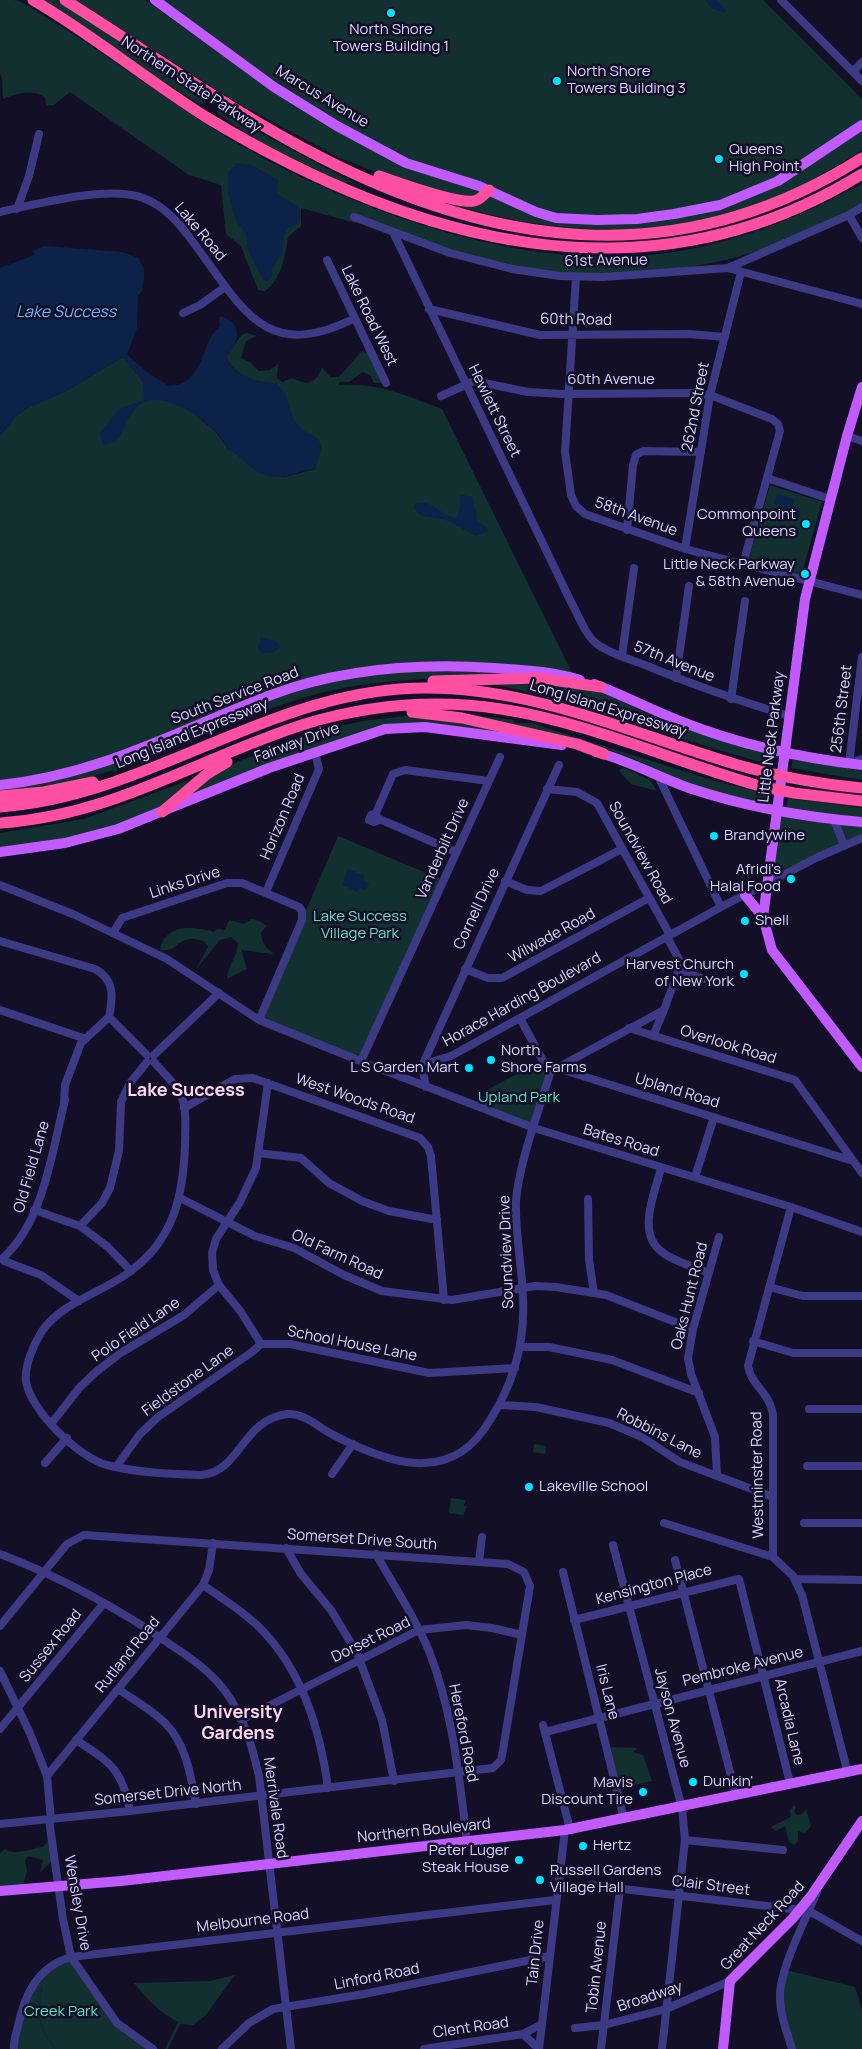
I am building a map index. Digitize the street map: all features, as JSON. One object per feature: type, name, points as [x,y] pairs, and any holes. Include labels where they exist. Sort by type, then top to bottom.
[{"type":"highway","name":"Northern State Parkway","points":[[32,0],[73,25],[204,115],[270,154],[338,186],[403,210],[469,230],[504,239],[573,249],[642,248],[711,238],[778,218],[810,203]]},
{"type":"highway","name":"Northern State Parkway","points":[[65,0],[278,134],[326,160],[407,195],[491,222],[543,232],[613,237],[683,230],[752,213],[817,185],[862,158]]},
{"type":"highway","points":[[278,134],[376,175],[458,200],[475,201],[489,190]]},
{"type":"highway","points":[[810,203],[862,174]]},
{"type":"highway","points":[[810,203],[862,180]]},
{"type":"highway","points":[[380,691],[415,682],[533,678],[600,687]]},
{"type":"highway","name":"Long Island Expressway","points":[[0,807],[77,794],[112,783],[300,708],[380,691],[454,689],[525,698],[560,707],[716,759],[795,779],[862,788]]},
{"type":"highway","name":"Long Island Expressway","points":[[0,823],[49,818],[101,805],[303,725],[339,715],[393,706],[447,705],[501,709],[573,726],[760,786],[794,793],[862,801]]},
{"type":"highway","points":[[303,725],[384,714],[430,713],[577,744],[609,756]]},
{"type":"highway","points":[[162,812],[214,769],[269,737]]},
{"type":"highway","points":[[0,796],[39,793],[84,784],[150,760],[180,755]]},
{"type":"main road","name":"Marcus Avenue","points":[[155,0],[274,87],[326,119],[406,163],[489,190],[536,212],[556,218],[616,220],[674,214],[720,205],[778,180],[862,125]]},
{"type":"main road","name":"Little Neck Parkway","points":[[862,387],[847,436],[809,581],[789,716],[763,917],[772,950],[862,1067]]},
{"type":"main road","name":"South Service Road","points":[[0,785],[53,778],[97,766],[274,694],[325,679],[360,672],[414,666],[450,665],[531,670],[576,678],[712,733],[784,753],[862,765]]},
{"type":"main road","name":"Fairway Drive","points":[[0,852],[83,840],[127,826],[269,768],[315,752],[385,729],[416,726],[560,745],[609,756],[717,797],[777,812],[862,822]]},
{"type":"main road","points":[[745,895],[763,917]]},
{"type":"main road","name":"Northern Boulevard","points":[[847,1770],[862,1762]]},
{"type":"main road","name":"Northern Boulevard","points":[[0,1891],[567,1830],[682,1808],[736,1794],[847,1770],[862,1769]]},
{"type":"main road","name":"Great Neck Road","points":[[723,2049],[730,1981],[804,1911],[862,1821]]},
{"type":"street","points":[[781,0],[862,81]]},
{"type":"street","points":[[853,72],[862,62]]},
{"type":"street","points":[[17,208],[29,176],[39,134]]},
{"type":"street","name":"Lake Road","points":[[0,212],[104,193],[122,193],[142,197],[175,219],[225,287],[256,321],[282,333],[301,336],[320,333],[354,318]]},
{"type":"street","points":[[728,268],[849,215],[862,207]]},
{"type":"street","points":[[849,215],[862,238]]},
{"type":"street","name":"61st Avenue","points":[[354,217],[486,263],[543,274],[576,277],[630,276],[728,268],[862,304]]},
{"type":"street","name":"Hewlett Street","points":[[393,232],[571,602]]},
{"type":"street","name":"Lake Road West","points":[[327,260],[386,383]]},
{"type":"street","name":"262nd Street","points":[[685,549],[710,395],[741,272]]},
{"type":"street","points":[[569,394],[576,277]]},
{"type":"street","points":[[183,312],[200,305],[225,287]]},
{"type":"street","name":"60th Road","points":[[429,309],[525,332],[573,335],[689,334],[725,337]]},
{"type":"street","name":"60th Avenue","points":[[441,396],[474,381],[528,392],[569,394],[696,393],[710,395],[772,419],[778,424],[780,431],[767,478]]},
{"type":"street","name":"58th Avenue","points":[[569,394],[565,452],[571,495],[576,506],[585,514],[685,549],[862,595]]},
{"type":"street","points":[[847,436],[862,441]]},
{"type":"street","points":[[627,530],[633,464],[636,455],[643,451],[701,452]]},
{"type":"street","points":[[743,564],[767,478],[830,499]]},
{"type":"street","points":[[622,656],[634,568]]},
{"type":"street","points":[[676,678],[690,586]]},
{"type":"street","points":[[731,699],[744,601]]},
{"type":"street","name":"57th Avenue","points":[[571,602],[597,644],[622,656],[731,699],[789,716]]},
{"type":"street","name":"256th Street","points":[[849,764],[862,657]]},
{"type":"street","name":"Horizon Road","points":[[266,892],[319,769],[315,752]]},
{"type":"street","name":"Vanderbilt Drive","points":[[361,1061],[500,757]]},
{"type":"street","points":[[849,764],[862,759]]},
{"type":"street","name":"Cornell Drive","points":[[422,1066],[559,765]]},
{"type":"street","points":[[456,852],[378,816],[393,774],[401,770],[489,781]]},
{"type":"street","points":[[658,776],[721,907]]},
{"type":"street","name":"Soundview Road","points":[[547,789],[577,792],[590,798],[603,812],[669,936]]},
{"type":"street","points":[[834,820],[844,845]]},
{"type":"street","name":"Horace Harding Boulevard","points":[[0,885],[113,933],[167,959],[259,1020],[375,1067],[411,1068],[451,1056],[721,907],[844,845],[862,838]]},
{"type":"street","points":[[505,881],[527,890],[541,891],[622,849]]},
{"type":"street","name":"Links Drive","points":[[113,933],[122,918],[227,883],[242,883],[299,907],[302,917],[259,1020]]},
{"type":"street","name":"Horace Harding Boulevard","points":[[0,891],[34,900]]},
{"type":"street","name":"Wilwade Road","points":[[465,969],[488,978],[502,978],[649,898]]},
{"type":"street","points":[[653,1036],[680,971],[681,960],[669,936]]},
{"type":"street","points":[[0,941],[98,970],[107,978],[111,986],[109,1017],[94,1032],[83,1038],[0,1010]]},
{"type":"street","points":[[680,971],[704,979]]},
{"type":"street","points":[[80,1226],[110,1188],[119,1151],[121,1102],[134,1078],[150,1058],[219,994]]},
{"type":"street","points":[[520,1018],[543,1061],[554,1069],[664,1010]]},
{"type":"street","points":[[109,1017],[175,1086],[184,1108]]},
{"type":"street","name":"Overlook Road","points":[[629,1028],[795,1080],[853,1160]]},
{"type":"street","name":"Old Field Lane","points":[[2,1260],[27,1231],[50,1161],[73,1065],[83,1038]]},
{"type":"street","points":[[422,1066],[426,1087]]},
{"type":"street","name":"Bates Road","points":[[375,1067],[534,1128],[862,1232]]},
{"type":"street","name":"Upland Road","points":[[554,1069],[853,1160]]},
{"type":"street","name":"Soundview Drive","points":[[184,1108],[184,1160],[180,1198],[164,1235],[150,1254],[131,1271],[58,1315],[43,1330],[35,1344],[27,1368],[26,1381],[29,1393],[40,1413],[92,1459],[116,1467],[192,1474],[212,1473],[230,1462],[245,1439],[254,1430],[276,1418],[290,1414],[306,1419],[353,1444],[408,1462],[424,1463],[441,1461],[457,1455],[472,1445],[486,1429],[500,1405],[515,1368],[520,1347],[522,1289],[516,1200],[534,1128],[554,1069]]},
{"type":"street","name":"West Woods Road","points":[[184,1108],[235,1079],[253,1078],[420,1138],[428,1146],[431,1156],[444,1300]]},
{"type":"street","points":[[261,1344],[241,1312],[219,1285],[213,1270],[212,1252],[216,1239],[248,1186],[256,1168],[268,1083]]},
{"type":"street","points":[[695,1178],[714,1117]]},
{"type":"street","points":[[258,1153],[301,1158],[329,1183],[362,1201],[389,1211],[437,1220]]},
{"type":"street","points":[[853,1160],[862,1173]]},
{"type":"street","points":[[661,1168],[649,1218],[650,1238],[663,1254],[709,1273]]},
{"type":"street","name":"Old Farm Road","points":[[180,1198],[255,1236],[294,1248],[373,1288],[394,1294],[444,1300],[468,1299],[543,1286],[594,1293],[625,1302],[693,1329]]},
{"type":"street","points":[[588,1199],[589,1260],[594,1293]]},
{"type":"street","name":"Westminster Road","points":[[791,1208],[748,1360],[749,1373],[768,1396],[773,1414],[773,1557],[795,1579],[802,1595],[847,1770]]},
{"type":"street","points":[[34,1210],[80,1226],[108,1247],[131,1271]]},
{"type":"street","points":[[65,1220],[89,1217]]},
{"type":"street","name":"Oaks Hunt Road","points":[[717,1476],[715,1437],[691,1374],[688,1358],[693,1329],[719,1237]]},
{"type":"street","points":[[2,1260],[41,1275],[79,1301]]},
{"type":"street","name":"Polo Field Lane","points":[[52,1424],[80,1387],[96,1372],[119,1354],[184,1315],[219,1285]]},
{"type":"street","points":[[769,1287],[803,1296],[862,1296]]},
{"type":"street","points":[[753,1341],[793,1353],[862,1353]]},
{"type":"street","name":"School House Lane","points":[[261,1344],[290,1344],[429,1373],[515,1368]]},
{"type":"street","name":"Fieldstone Lane","points":[[116,1467],[140,1434],[158,1417],[261,1344]]},
{"type":"street","points":[[520,1347],[549,1347],[612,1360],[699,1393]]},
{"type":"street","name":"Robbins Lane","points":[[500,1405],[536,1407],[609,1423],[642,1437],[680,1462],[773,1497]]},
{"type":"street","points":[[808,1409],[862,1409]]},
{"type":"street","points":[[45,1463],[67,1438]]},
{"type":"street","points":[[332,1474],[353,1444]]},
{"type":"street","points":[[807,1466],[862,1466]]},
{"type":"street","points":[[664,1523],[773,1557]]},
{"type":"street","points":[[804,1523],[862,1523]]},
{"type":"street","name":"Somerset Drive South","points":[[0,1626],[67,1544],[84,1534],[514,1565],[526,1575],[529,1592],[501,1760],[490,1769],[459,1773]]},
{"type":"street","points":[[479,1562],[482,1537]]},
{"type":"street","name":"Rutland Road","points":[[47,1776],[203,1585],[209,1570],[213,1542]]},
{"type":"street","name":"Jayson Avenue","points":[[614,1545],[682,1808],[685,1840],[662,2049]]},
{"type":"street","points":[[286,1548],[301,1574],[343,1628],[360,1660],[382,1720],[394,1781]]},
{"type":"street","name":"Merrivale Road","points":[[0,1554],[44,1572],[104,1603],[160,1637],[195,1661],[218,1682],[233,1703],[252,1746],[261,1796],[291,2049]]},
{"type":"street","name":"Hereford Road","points":[[376,1554],[419,1630],[446,1704],[459,1773],[467,1841]]},
{"type":"street","points":[[675,1560],[736,1794]]},
{"type":"street","name":"Iris Lane","points":[[563,1572],[624,1819]]},
{"type":"street","name":"Kensington Place","points":[[574,1620],[731,1579],[739,1579],[739,1581]]},
{"type":"street","points":[[795,1579],[862,1580]]},
{"type":"street","name":"Arcadia Lane","points":[[739,1581],[765,1677],[790,1783]]},
{"type":"street","points":[[203,1585],[260,1629],[286,1661],[301,1689],[319,1739],[328,1788]]},
{"type":"street","name":"Sussex Road","points":[[0,1729],[104,1603]]},
{"type":"street","name":"Dorset Road","points":[[241,1720],[419,1630],[466,1625],[492,1628],[522,1635]]},
{"type":"street","name":"Pembroke Avenue","points":[[567,1830],[544,1728],[600,1718],[862,1651]]},
{"type":"street","name":"Wensley Drive","points":[[0,1671],[47,1776],[50,1820],[71,1957],[117,2023],[153,2049]]},
{"type":"street","points":[[118,1689],[157,1716],[174,1734],[188,1766],[196,1804]]},
{"type":"street","points":[[76,1740],[106,1761],[118,1773],[126,1790],[130,1811]]},
{"type":"street","name":"Somerset Drive North","points":[[0,1824],[196,1804],[459,1773]]},
{"type":"street","name":"Tain Drive","points":[[539,2049],[555,1900],[567,1830]]},
{"type":"street","points":[[685,1840],[783,1850]]},
{"type":"street","name":"Clair Street","points":[[590,1885],[804,1911]]},
{"type":"street","name":"Tobin Avenue","points":[[601,2049],[620,1889]]},
{"type":"street","name":"Melbourne Road","points":[[12,2048],[21,2011],[33,1983],[51,1965],[71,1957],[555,1900]]},
{"type":"street","points":[[792,2049],[781,2010],[780,1993],[804,1911],[862,1940]]},
{"type":"street","name":"Linford Road","points":[[222,2049],[259,2015],[286,2006],[364,1994],[550,1956]]},
{"type":"street","name":"Broadway","points":[[575,2028],[604,2025],[666,2009],[730,1981]]},
{"type":"street","name":"Clent Road","points":[[424,2049],[523,2034],[542,2024]]},
{"type":"street","name":"Clent Road","points":[[523,2034],[539,2049]]},
{"type":"green space","points":[[0,0],[14,0],[27,5],[84,41],[210,127],[265,159],[311,182],[359,202],[409,221],[460,236],[511,248],[564,255],[616,257],[667,253],[718,243],[768,227],[792,218],[862,184],[862,204],[823,225],[782,243],[740,256],[696,266],[652,272],[608,274],[563,273],[498,264],[436,246],[357,217],[356,223],[301,208],[301,226],[288,237],[279,273],[271,286],[265,291],[258,290],[241,246],[226,234],[221,185],[189,175],[70,92],[54,105],[46,106],[45,97],[34,93],[19,94],[3,99],[2,78],[0,74]]},
{"type":"green space","points":[[40,0],[55,0],[69,8],[162,69],[206,103],[200,104],[154,76]]},
{"type":"green space","points":[[75,0],[145,0],[248,74],[338,132],[400,164],[479,191],[481,194],[472,199],[383,175],[338,157],[236,102]]},
{"type":"green space","points":[[155,0],[763,0],[862,99],[862,125],[778,181],[686,212],[556,218],[420,168],[337,126]]},
{"type":"green space","points":[[217,110],[364,187],[349,182],[345,183],[263,144],[218,114]]},
{"type":"green space","points":[[862,129],[862,150],[812,180],[758,205],[719,217],[680,225],[600,230],[560,227],[520,221],[442,201],[492,197],[567,223],[736,203]]},
{"type":"green space","points":[[246,333],[257,336],[246,341],[241,358],[251,363],[259,371],[270,370],[278,364],[277,378],[282,382],[292,378],[307,383],[311,382],[320,373],[322,367],[330,377],[339,377],[362,351],[371,355],[378,354],[376,359],[381,383],[374,383],[370,375],[363,372],[349,382],[340,382],[338,385],[367,386],[392,391],[442,409],[574,677],[431,664],[298,685],[108,761],[0,784],[0,436],[16,416],[27,408],[66,391],[123,357],[143,382],[149,400],[166,400],[186,409],[204,421],[219,436],[227,449],[235,452],[252,468],[278,477],[315,469],[320,443],[303,431],[294,421],[280,388],[276,383],[261,382],[241,374],[230,364],[226,357],[238,340]]},
{"type":"green space","points":[[770,485],[822,502],[801,576],[748,562]]},
{"type":"green space","points":[[443,669],[484,672],[488,675],[388,682],[328,691],[273,708],[114,772],[114,770],[65,784],[0,793],[0,789],[35,785],[69,777],[134,756],[283,695],[328,683],[373,675]]},
{"type":"green space","points":[[539,681],[582,688],[608,695],[650,715],[774,755],[773,765],[494,684]]},
{"type":"green space","points":[[463,714],[514,720],[514,723],[531,723],[715,781],[769,795],[768,806],[736,799],[662,775],[647,765],[625,755],[598,746]]},
{"type":"green space","points":[[416,715],[443,718],[520,735],[392,725],[184,798],[227,766],[329,728],[370,720]]},
{"type":"green space","points":[[793,759],[862,771],[862,780],[791,768]]},
{"type":"green space","points":[[624,768],[650,780],[657,791],[631,784],[620,772],[620,769]]},
{"type":"green space","points":[[198,777],[152,814],[94,834],[0,850],[0,833],[84,819]]},
{"type":"green space","points":[[788,798],[862,808],[862,820],[786,810]]},
{"type":"green space","points":[[780,814],[862,825],[862,836],[773,874]]},
{"type":"green space","name":"Lake Success Village Park","points":[[338,836],[443,880],[361,1061],[259,1020]]},
{"type":"green space","points":[[252,919],[267,926],[261,932],[262,939],[264,945],[274,954],[241,950],[247,969],[227,979],[227,974],[238,948],[238,943],[231,937],[220,940],[196,969],[208,947],[204,941],[188,939],[172,949],[160,950],[163,941],[174,931],[198,928],[214,932],[217,929],[225,930],[229,920],[244,924]]},
{"type":"green space","name":"Upland Park","points":[[541,1061],[550,1070],[533,1127],[480,1107],[485,1091]]},
{"type":"green space","points":[[534,1444],[546,1446],[545,1454],[533,1452]]},
{"type":"green space","points":[[451,1498],[465,1500],[464,1506],[467,1506],[463,1515],[449,1513]]},
{"type":"green space","points":[[607,1747],[638,1748],[633,1752],[643,1755],[652,1781],[617,1789]]},
{"type":"green space","points":[[794,1805],[796,1807],[794,1812],[797,1815],[802,1814],[806,1809],[811,1826],[805,1833],[798,1831],[798,1840],[795,1845],[789,1842],[785,1826],[776,1831],[771,1827],[791,1817],[790,1810]]},
{"type":"green space","points":[[49,1840],[52,1861],[40,1872],[43,1860],[28,1856],[25,1860],[27,1871],[22,1888],[0,1891],[0,1853],[5,1849],[18,1852],[43,1847]]},
{"type":"green space","name":"Creek Park","points":[[71,1957],[107,2010],[146,2049],[14,2049],[33,1983]]},
{"type":"green space","points":[[786,1970],[855,1987],[862,2011],[862,2049],[792,2049],[781,2010]]},
{"type":"green space","points":[[235,1975],[206,2015],[193,2025],[180,2024],[168,2049],[165,2049],[178,2022],[154,2005],[134,1983],[210,1981]]},
{"type":"water","points":[[705,0],[717,0],[726,10],[724,13],[712,8]]},
{"type":"water","points":[[236,163],[252,165],[278,180],[277,193],[295,205],[300,212],[299,223],[288,228],[284,236],[282,253],[272,269],[272,278],[268,281],[263,280],[248,251],[246,234],[236,221],[228,193],[228,173]]},
{"type":"water","name":"Lake Success","points":[[45,246],[123,252],[138,258],[144,269],[144,278],[142,291],[138,296],[137,328],[127,355],[151,375],[169,386],[181,384],[190,379],[196,371],[213,333],[220,326],[219,318],[221,316],[228,319],[236,329],[237,334],[234,345],[226,357],[230,364],[246,377],[261,382],[276,383],[284,392],[296,424],[318,439],[320,443],[321,447],[315,469],[276,477],[260,473],[227,449],[215,430],[203,421],[177,405],[163,401],[151,400],[141,404],[133,412],[116,442],[103,445],[100,433],[119,409],[144,400],[143,382],[123,357],[66,391],[27,408],[16,416],[0,436],[0,268],[32,256],[35,254],[32,251]]},
{"type":"water","points":[[777,494],[794,499],[792,508],[801,511],[799,520],[781,516],[782,506],[774,503]]},
{"type":"water","points":[[460,496],[473,497],[474,507],[477,510],[476,519],[488,529],[487,532],[476,536],[444,519],[421,516],[414,508],[415,504],[427,504],[446,515],[457,518],[460,509]]},
{"type":"water","points":[[261,637],[277,641],[281,647],[272,653],[261,653],[258,648]]},
{"type":"water","points":[[348,869],[365,876],[363,880],[369,883],[366,890],[360,888],[358,892],[342,885]]},
{"type":"waterway","points":[[42,1987],[39,2005],[40,2020],[45,2034],[56,2049]]},
{"type":"place","name":"North Shore Towers Building 1","points":[[391,13]]},
{"type":"place","name":"North Shore Towers Building 3","points":[[557,81]]},
{"type":"place","name":"Queens High Point","points":[[719,159]]},
{"type":"place","name":"Commonpoint Queens","points":[[806,524]]},
{"type":"place","name":"Little Neck Parkway & 58th Avenue","points":[[805,574]]},
{"type":"place","name":"Brandywine","points":[[714,836]]},
{"type":"place","name":"Afridi's Halal Food","points":[[791,879]]},
{"type":"place","name":"Shell","points":[[745,921]]},
{"type":"place","name":"Harvest Church of New York","points":[[744,974]]},
{"type":"place","name":"North Shore Farms","points":[[491,1060]]},
{"type":"place","name":"L S Garden Mart","points":[[469,1068]]},
{"type":"place","name":"Lakeville School","points":[[529,1487]]},
{"type":"place","name":"Dunkin'","points":[[693,1782]]},
{"type":"place","name":"Mavis Discount Tire","points":[[643,1792]]},
{"type":"place","name":"Hertz","points":[[583,1846]]},
{"type":"place","name":"Peter Luger Steak House","points":[[519,1860]]},
{"type":"place","name":"Russell Gardens Village Hall","points":[[540,1880]]},
{"type":"district","name":"Lake Success","points":[[186,1091]]},
{"type":"district","name":"University Gardens","points":[[238,1724]]}]
